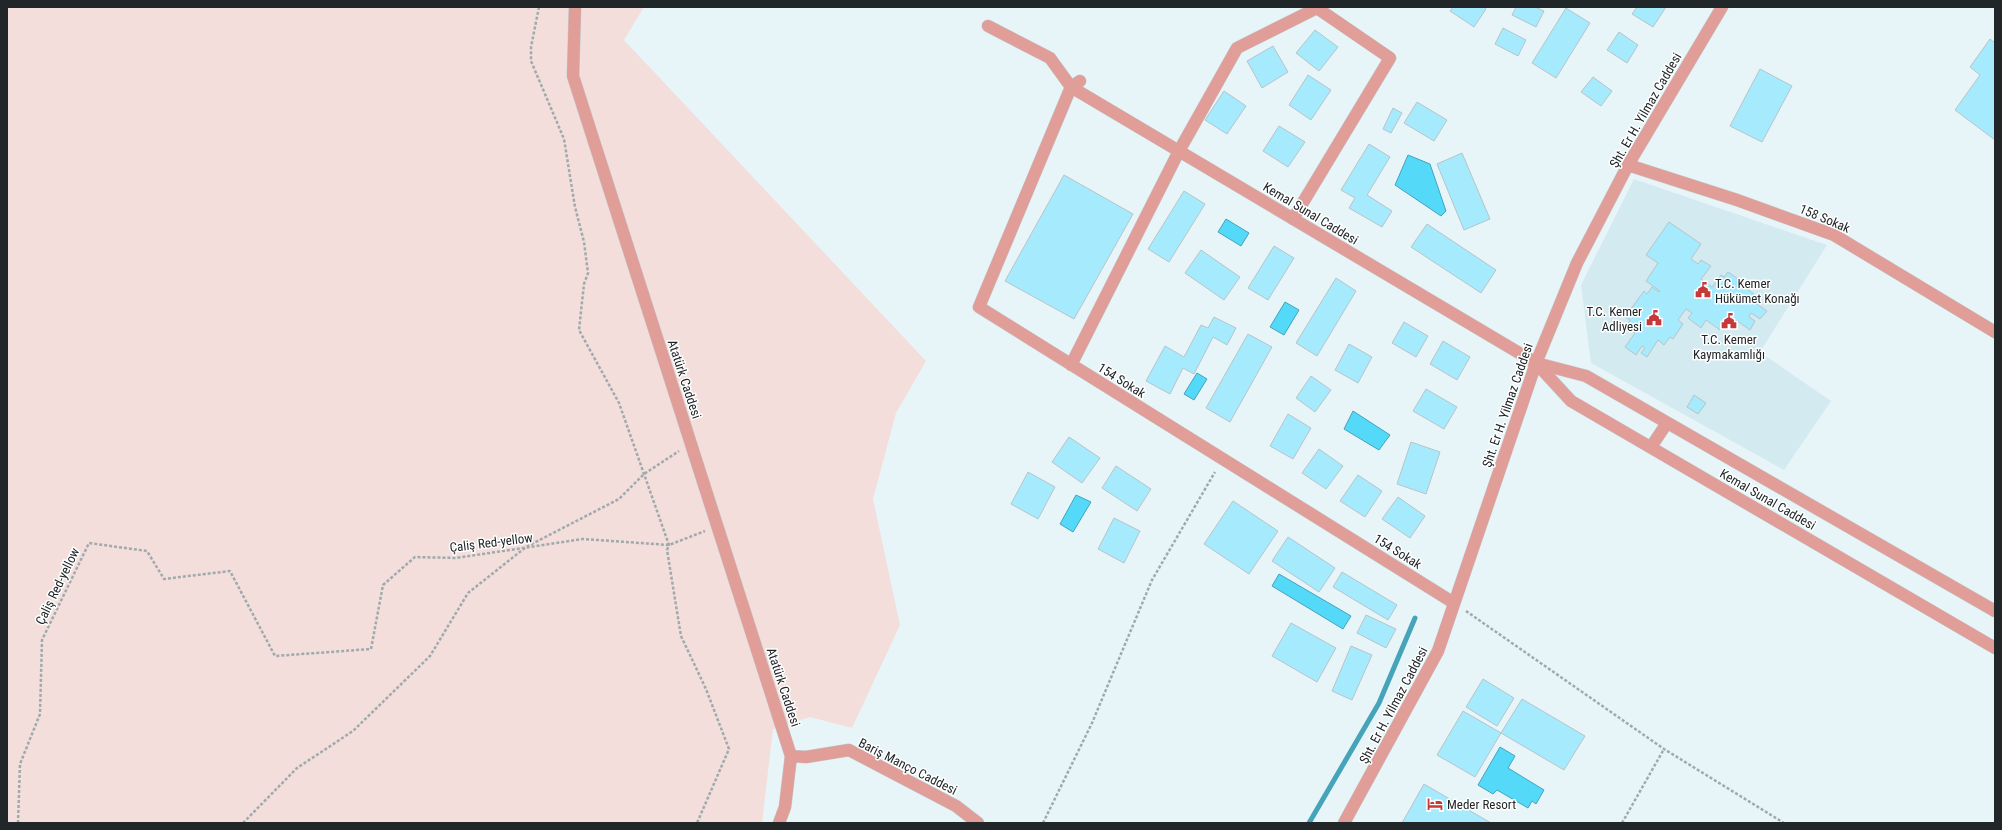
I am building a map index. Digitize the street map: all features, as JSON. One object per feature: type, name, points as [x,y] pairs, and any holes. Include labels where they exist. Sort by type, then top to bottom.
[{"type":"street","name":"Atatürk Caddesi","points":[[575,7],[573,76],[792,756]]},
{"type":"street","name":"Şht. Er H. Yilmaz Caddesi","points":[[1344,823],[1438,651],[1536,363],[1577,263],[1628,165],[1722,7]]},
{"type":"street","points":[[1071,365],[1179,151],[1237,48],[1317,8],[1390,58],[1293,218]]},
{"type":"street","points":[[988,26],[1050,58],[1075,84]]},
{"type":"street","name":"Kemal Sunal Caddesi","points":[[1075,84],[1179,151],[1536,363],[1586,376],[1995,611]]},
{"type":"street","name":"154 Sokak","points":[[1075,84],[979,307],[1454,603]]},
{"type":"street","name":"158 Sokak","points":[[1628,165],[1737,200],[1834,235],[1995,332]]},
{"type":"street","name":"Kemal Sunal Caddesi","points":[[1536,363],[1571,401],[1995,648]]},
{"type":"street","points":[[1651,447],[1667,423]]},
{"type":"street","name":"Bariş Manço Caddesi","points":[[792,756],[806,757],[849,750],[956,806],[978,823]]},
{"type":"street","points":[[779,823],[785,807],[792,756]]},
{"type":"path","points":[[539,7],[531,47],[532,61],[564,139],[588,273],[584,284],[579,330],[619,403],[669,545],[667,550],[681,636],[706,689],[729,749],[697,823]]},
{"type":"path","points":[[244,823],[296,768],[359,726],[430,656],[468,593],[526,547],[619,499],[644,474],[691,443]]},
{"type":"path","points":[[1044,823],[1092,723],[1152,580],[1223,459]]},
{"type":"path","name":"Çaliş Red-yellow","points":[[18,823],[20,764],[40,714],[42,640],[89,543],[147,551],[164,579],[230,571],[275,656],[371,648],[383,585],[414,556],[456,558],[583,539],[669,545],[718,526]]},
{"type":"path","points":[[1454,603],[1664,749],[1784,823]]},
{"type":"path","points":[[1622,823],[1664,749]]},
{"type":"shaded area","points":[[7,7],[644,7],[624,40],[926,361],[896,413],[873,499],[900,625],[852,728],[810,717],[773,729],[762,823],[7,823]]},
{"type":"shaded area","points":[[1634,179],[1827,245],[1760,352],[1831,401],[1784,470],[1591,363],[1581,285]]},
{"type":"water","points":[[1408,155],[1430,164],[1446,211],[1441,216],[1395,185]]},
{"type":"water","points":[[1226,219],[1249,233],[1241,246],[1218,232]]},
{"type":"water","points":[[1285,302],[1299,310],[1284,335],[1270,327]]},
{"type":"water","points":[[1197,373],[1207,379],[1194,400],[1184,394]]},
{"type":"water","points":[[1353,411],[1390,435],[1379,450],[1344,429]]},
{"type":"water","points":[[1076,495],[1091,502],[1073,532],[1060,524]]},
{"type":"water","points":[[1279,574],[1351,616],[1343,629],[1272,586]]},
{"type":"water","points":[[1500,747],[1515,756],[1508,768],[1544,790],[1536,804],[1532,801],[1528,808],[1497,790],[1493,794],[1478,785]]},
{"type":"building","points":[[1453,7],[1484,7],[1486,9],[1474,27],[1450,11]]},
{"type":"building","points":[[1516,7],[1535,7],[1544,11],[1536,27],[1512,15]]},
{"type":"building","points":[[1637,7],[1666,7],[1653,27],[1632,14]]},
{"type":"building","points":[[1566,8],[1590,23],[1556,78],[1532,63]]},
{"type":"building","points":[[1503,28],[1526,40],[1518,56],[1495,44]]},
{"type":"building","points":[[1315,30],[1338,47],[1319,71],[1296,53]]},
{"type":"building","points":[[1619,32],[1638,45],[1627,63],[1607,50]]},
{"type":"building","points":[[1990,39],[1995,43],[1995,140],[1955,110],[1980,75],[1970,67]]},
{"type":"building","points":[[1273,46],[1288,72],[1262,88],[1247,61]]},
{"type":"building","points":[[1760,69],[1792,86],[1762,142],[1730,126]]},
{"type":"building","points":[[1308,75],[1331,90],[1311,120],[1289,105]]},
{"type":"building","points":[[1593,77],[1612,91],[1601,106],[1581,92]]},
{"type":"building","points":[[1224,91],[1246,106],[1227,134],[1205,120]]},
{"type":"building","points":[[1417,102],[1447,120],[1434,141],[1404,123]]},
{"type":"building","points":[[1393,108],[1402,113],[1391,133],[1383,129]]},
{"type":"building","points":[[1279,126],[1305,142],[1288,167],[1263,151]]},
{"type":"building","points":[[1369,144],[1390,157],[1367,195],[1392,211],[1382,227],[1349,208],[1355,198],[1341,190]]},
{"type":"building","points":[[1462,153],[1490,219],[1464,230],[1437,164]]},
{"type":"building","points":[[1064,175],[1133,214],[1074,319],[1005,281]]},
{"type":"building","points":[[1184,191],[1205,204],[1169,262],[1148,249]]},
{"type":"building","name":"T.C. Kemer Hükümet Konağı","points":[[1669,222],[1701,244],[1691,259],[1698,264],[1701,260],[1711,266],[1701,279],[1712,287],[1721,275],[1724,277],[1728,272],[1749,286],[1747,289],[1754,294],[1750,299],[1767,311],[1760,319],[1751,313],[1749,317],[1755,321],[1750,330],[1736,320],[1731,328],[1725,323],[1720,330],[1706,320],[1701,328],[1688,318],[1692,313],[1686,309],[1678,320],[1683,324],[1673,339],[1670,337],[1664,345],[1658,340],[1647,357],[1641,353],[1645,348],[1642,346],[1636,355],[1625,347],[1635,333],[1626,326],[1630,320],[1625,317],[1644,291],[1647,294],[1652,287],[1659,292],[1660,291],[1646,281],[1658,263],[1646,255]]},
{"type":"building","points":[[1427,224],[1496,270],[1481,293],[1411,247]]},
{"type":"building","points":[[1274,246],[1294,258],[1268,300],[1248,288]]},
{"type":"building","points":[[1201,250],[1240,277],[1224,300],[1185,273]]},
{"type":"building","points":[[1336,278],[1356,291],[1317,356],[1296,343]]},
{"type":"building","points":[[1214,317],[1236,328],[1227,345],[1213,337],[1194,374],[1183,368],[1170,394],[1146,381],[1165,346],[1184,357],[1201,325],[1208,328]]},
{"type":"building","points":[[1404,322],[1428,336],[1416,357],[1392,343]]},
{"type":"building","points":[[1248,334],[1272,347],[1230,422],[1206,408]]},
{"type":"building","points":[[1443,341],[1470,357],[1457,380],[1430,364]]},
{"type":"building","points":[[1349,344],[1372,357],[1358,383],[1335,370]]},
{"type":"building","points":[[1311,376],[1331,390],[1315,412],[1296,398]]},
{"type":"building","points":[[1426,389],[1457,407],[1444,429],[1413,411]]},
{"type":"building","points":[[1694,395],[1706,403],[1698,414],[1687,407]]},
{"type":"building","points":[[1288,414],[1311,428],[1293,459],[1270,446]]},
{"type":"building","points":[[1069,437],[1100,458],[1082,483],[1052,462]]},
{"type":"building","points":[[1411,442],[1440,452],[1426,494],[1397,484]]},
{"type":"building","points":[[1319,449],[1343,466],[1326,489],[1302,473]]},
{"type":"building","points":[[1116,466],[1151,489],[1137,511],[1102,488]]},
{"type":"building","points":[[1028,472],[1055,487],[1038,519],[1011,504]]},
{"type":"building","points":[[1358,475],[1382,491],[1365,517],[1340,501]]},
{"type":"building","points":[[1398,497],[1425,516],[1410,538],[1382,519]]},
{"type":"building","points":[[1233,501],[1278,531],[1249,574],[1204,544]]},
{"type":"building","points":[[1114,518],[1140,531],[1124,563],[1098,549]]},
{"type":"building","points":[[1288,537],[1335,568],[1319,592],[1272,561]]},
{"type":"building","points":[[1342,572],[1397,605],[1388,620],[1333,587]]},
{"type":"building","points":[[1366,615],[1396,629],[1386,648],[1357,633]]},
{"type":"building","points":[[1291,623],[1336,648],[1317,682],[1272,656]]},
{"type":"building","points":[[1351,646],[1372,655],[1352,700],[1332,691]]},
{"type":"building","points":[[1483,679],[1514,698],[1497,726],[1466,707]]},
{"type":"building","points":[[1522,699],[1585,736],[1564,770],[1501,733]]},
{"type":"building","points":[[1463,711],[1501,733],[1475,777],[1437,755]]},
{"type":"building","name":"Meder Resort","points":[[1424,784],[1491,823],[1402,823]]},
{"type":"waterway","points":[[1309,823],[1379,703],[1415,618]]},
{"type":"place","name":"T.C. Kemer Hükümet Konağı","points":[[1703,290]]},
{"type":"place","name":"T.C. Kemer Adliyesi","points":[[1654,318]]},
{"type":"place","name":"T.C. Kemer Kaymakamlığı","points":[[1729,321]]},
{"type":"place","name":"Meder Resort","points":[[1435,804]]}]
